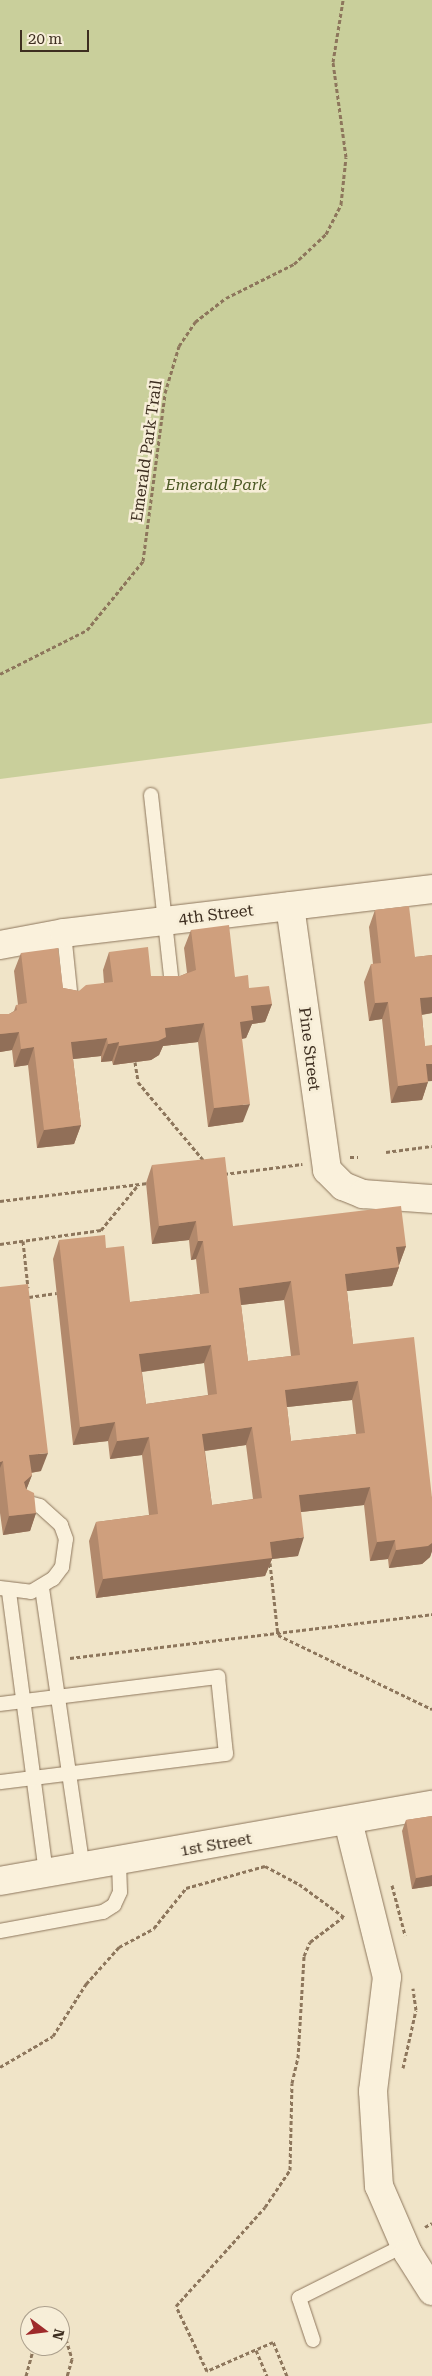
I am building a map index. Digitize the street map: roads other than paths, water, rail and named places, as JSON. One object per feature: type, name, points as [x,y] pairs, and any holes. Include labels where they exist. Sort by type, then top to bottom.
[{"type":"street","name":"4th Street","points":[[0,945],[64,933],[432,889]]},
{"type":"street","name":"Pine Street","points":[[290,906],[321,1148],[327,1170],[343,1186],[363,1194],[432,1199]]},
{"type":"street","name":"1st Street","points":[[0,1880],[83,1869],[432,1806]]},
{"type":"street","points":[[348,1821],[387,1977],[373,2091],[379,2186],[404,2245],[432,2291]]},
{"type":"lane","points":[[151,795],[172,986]]},
{"type":"lane","points":[[64,933],[71,1001]]},
{"type":"lane","points":[[26,1502],[52,1514],[66,1539],[62,1568],[42,1588],[5,1590],[23,1702],[46,1873]]},
{"type":"lane","points":[[42,1588],[83,1869]]},
{"type":"lane","points":[[0,1704],[218,1677],[226,1754],[70,1775],[0,1782]]},
{"type":"lane","points":[[0,1931],[103,1912],[114,1905],[120,1892],[119,1862]]},
{"type":"lane","points":[[313,2340],[299,2298],[404,2245]]},
{"type":"park label","name":"Emerald Park","points":[[216,485]]}]
